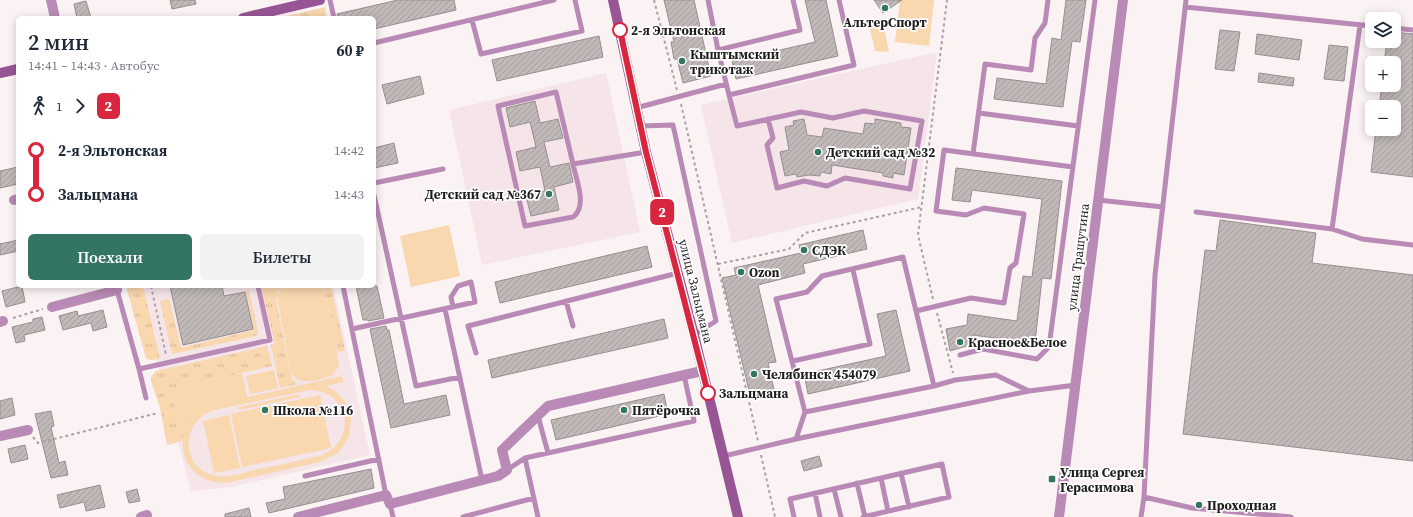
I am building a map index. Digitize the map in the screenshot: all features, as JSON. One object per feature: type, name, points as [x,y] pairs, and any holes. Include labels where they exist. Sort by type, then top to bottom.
[{"type":"street","points":[[51,0],[55,16]]},
{"type":"street","points":[[252,16],[320,0]]},
{"type":"street","name":"улица Зальцмана","points":[[613,0],[646,152],[694,335],[738,517]]},
{"type":"street","name":"улица Трашутина","points":[[1059,517],[1123,0]]},
{"type":"street","points":[[0,73],[16,69]]},
{"type":"street","points":[[52,307],[117,288]]},
{"type":"street","points":[[298,517],[388,500],[498,476],[507,470],[502,450],[548,406],[702,371]]},
{"type":"street","points":[[0,436],[28,430]]},
{"type":"lane","points":[[330,0],[334,16]]},
{"type":"lane","points":[[376,43],[554,0]]},
{"type":"lane","points":[[472,20],[481,54],[582,31],[575,0]]},
{"type":"lane","points":[[708,0],[718,50],[737,126],[768,119],[801,112],[833,118],[864,111],[922,121],[910,189],[845,178],[827,186],[804,181],[777,188],[767,145],[773,138],[768,119]]},
{"type":"lane","points":[[718,50],[800,30],[793,0]]},
{"type":"lane","points":[[729,95],[854,65],[838,0]]},
{"type":"lane","points":[[973,154],[985,64],[1031,70],[1035,38],[1045,23],[1048,0]]},
{"type":"lane","points":[[960,355],[982,349],[1037,359],[1049,347],[1095,0]]},
{"type":"lane","points":[[1141,517],[1144,497],[1155,275],[1186,0]]},
{"type":"lane","points":[[1185,7],[1365,25]]},
{"type":"lane","points":[[1332,228],[1360,25]]},
{"type":"lane","points":[[1401,29],[1413,30]]},
{"type":"lane","points":[[636,108],[726,84]]},
{"type":"lane","points":[[556,92],[573,164],[581,204],[579,212],[573,217],[525,226],[498,106],[556,92]]},
{"type":"lane","points":[[979,113],[1078,126]]},
{"type":"lane","points":[[640,126],[673,125],[716,321],[694,335]]},
{"type":"lane","points":[[916,311],[971,298],[1004,303],[1010,268],[1016,263],[1024,214],[984,208],[966,215],[936,211],[944,150],[1073,167]]},
{"type":"lane","points":[[573,164],[624,157],[646,152]]},
{"type":"lane","points":[[376,183],[443,169]]},
{"type":"lane","points":[[1098,200],[1163,207]]},
{"type":"lane","points":[[376,204],[416,386],[460,377]]},
{"type":"lane","points":[[1196,212],[1332,228],[1362,239],[1413,245]]},
{"type":"lane","points":[[796,439],[805,412],[776,299],[807,292],[822,276],[853,270],[903,257],[934,386]]},
{"type":"lane","points":[[793,361],[870,344],[853,270]]},
{"type":"lane","points":[[476,353],[468,326],[678,273]]},
{"type":"lane","points":[[352,330],[475,302],[471,282],[458,286],[451,297],[453,307]]},
{"type":"lane","points":[[117,288],[146,398]]},
{"type":"lane","points":[[139,369],[270,340],[258,288]]},
{"type":"lane","points":[[342,288],[388,500],[393,517]]},
{"type":"lane","points":[[566,301],[572,326]]},
{"type":"lane","points":[[445,309],[482,480]]},
{"type":"lane","points":[[507,470],[525,458],[694,421],[684,375]]},
{"type":"lane","points":[[805,412],[934,386],[955,380],[996,375],[1029,390]]},
{"type":"lane","points":[[724,456],[796,439],[1029,390],[1076,384]]},
{"type":"lane","points":[[538,416],[548,453]]},
{"type":"lane","points":[[525,458],[538,517]]},
{"type":"lane","points":[[305,476],[379,459]]},
{"type":"lane","points":[[794,517],[790,499],[857,483],[942,464],[950,497],[864,517],[857,483]]},
{"type":"lane","points":[[901,473],[909,506]]},
{"type":"lane","points":[[881,478],[888,511]]},
{"type":"lane","points":[[834,489],[841,517]]},
{"type":"lane","points":[[815,493],[820,517]]},
{"type":"lane","points":[[1144,497],[1192,508],[1291,517]]},
{"type":"lane","points":[[463,517],[534,498]]},
{"type":"path","points":[[654,0],[679,97],[775,517]]},
{"type":"path","points":[[718,264],[789,249],[805,233],[922,207]]},
{"type":"path","points":[[151,288],[168,362]]},
{"type":"path","points":[[2,321],[52,307]]},
{"type":"path","points":[[28,430],[38,443],[158,413]]},
{"type":"shaded area","name":"Детский сад №32","points":[[937,52],[918,199],[732,243],[701,105]]},
{"type":"shaded area","name":"Детский сад №367","points":[[606,73],[640,232],[482,265],[449,110]]},
{"type":"shaded area","name":"Школа №116","points":[[140,288],[333,288],[370,455],[231,487],[191,491],[158,365]]},
{"type":"green space","points":[[900,0],[934,0],[929,46],[895,42]]},
{"type":"green space","points":[[325,7],[326,16],[287,16]]},
{"type":"green space","points":[[868,20],[883,22],[889,52],[875,51]]},
{"type":"green space","points":[[449,225],[460,276],[411,287],[400,236]]},
{"type":"green space","points":[[127,288],[143,288],[160,359],[150,360],[146,358]]},
{"type":"green space","points":[[261,288],[282,288],[278,291],[276,301],[292,379],[298,384],[280,388],[271,345],[275,344]]},
{"type":"green space","points":[[323,288],[339,366],[333,375],[322,379],[304,381],[299,380],[291,372],[277,296],[281,289]]},
{"type":"green space","points":[[324,288],[331,288],[345,350],[337,353]]},
{"type":"green space","points":[[249,290],[258,332],[256,336],[172,354],[160,301],[169,299],[181,348],[254,330],[246,291]]},
{"type":"green space","points":[[267,346],[272,366],[172,389],[177,418],[193,415],[186,426],[182,441],[167,445],[160,408],[151,381],[151,377],[156,371]]},
{"type":"green space","points":[[274,370],[278,388],[250,394],[246,376]]},
{"type":"green space","points":[[242,373],[247,397],[342,376],[343,382],[326,386],[335,391],[344,400],[351,418],[349,437],[338,453],[320,462],[230,482],[216,482],[204,478],[194,471],[187,462],[183,451],[183,439],[186,427],[193,415],[177,418],[172,389]],"holes":[[[310,390],[324,393],[334,399],[341,408],[344,418],[344,430],[340,440],[331,449],[319,456],[227,476],[218,476],[205,472],[196,465],[191,456],[189,445],[190,434],[195,424],[203,416],[215,410]]]},
{"type":"green space","points":[[300,394],[300,397],[239,410],[238,407]]},
{"type":"green space","points":[[320,395],[331,448],[242,467],[231,414]]},
{"type":"green space","points":[[229,415],[240,468],[214,473],[203,421]]},
{"type":"building","points":[[170,0],[195,0],[196,4],[172,9]]},
{"type":"building","points":[[398,0],[454,0],[456,10],[376,29],[376,16],[338,16],[337,14]]},
{"type":"building","points":[[664,0],[694,0],[711,76],[683,83],[677,59],[674,59],[671,42],[674,42]]},
{"type":"building","points":[[805,0],[826,0],[838,56],[736,79],[732,61],[815,42]]},
{"type":"building","name":"АльтерСпорт","points":[[874,0],[902,0],[883,13]]},
{"type":"building","points":[[1066,0],[1086,0],[1080,42],[1072,41],[1063,107],[994,99],[997,78],[1046,84],[1052,38],[1061,40]]},
{"type":"building","points":[[86,1],[90,16],[77,16],[74,4]]},
{"type":"building","points":[[1220,30],[1240,32],[1234,71],[1215,69]]},
{"type":"building","points":[[1401,33],[1413,34],[1413,177],[1371,172],[1375,136],[1401,136],[1401,100],[1380,100],[1381,92],[1401,92],[1401,56],[1385,56],[1386,48],[1401,48]]},
{"type":"building","points":[[1257,34],[1302,40],[1299,60],[1255,54]]},
{"type":"building","points":[[599,36],[603,57],[497,81],[492,60]]},
{"type":"building","points":[[1329,45],[1348,47],[1344,81],[1324,79]]},
{"type":"building","points":[[1259,73],[1294,78],[1293,86],[1258,82]]},
{"type":"building","points":[[420,76],[424,94],[387,104],[382,85]]},
{"type":"building","points":[[535,101],[540,123],[558,119],[563,138],[544,142],[550,167],[569,163],[573,182],[554,187],[559,210],[531,216],[526,196],[545,191],[540,167],[520,171],[516,152],[536,147],[530,122],[510,127],[506,108]]},
{"type":"building","points":[[804,119],[807,135],[822,137],[824,128],[863,134],[865,123],[875,124],[875,119],[901,123],[901,127],[911,128],[904,175],[893,173],[893,178],[883,176],[883,173],[832,165],[831,174],[821,172],[820,176],[809,175],[797,177],[796,174],[785,176],[780,152],[789,150],[785,127],[794,125],[793,121]]},
{"type":"building","points":[[394,143],[398,163],[376,168],[376,148]]},
{"type":"building","points":[[16,167],[16,184],[0,188],[0,171]]},
{"type":"building","points":[[956,168],[1062,181],[1051,279],[1042,278],[1035,343],[972,335],[970,345],[950,351],[946,329],[967,325],[968,314],[1017,321],[1023,276],[1032,277],[1042,199],[972,190],[970,202],[952,200]]},
{"type":"building","points":[[1220,220],[1316,233],[1312,263],[1413,275],[1413,461],[1183,434],[1205,250],[1216,251]]},
{"type":"building","points":[[863,230],[867,249],[803,264],[805,273],[758,285],[776,362],[768,363],[775,394],[751,399],[722,278],[736,275],[734,268],[801,253],[799,245]]},
{"type":"building","points":[[16,240],[16,251],[0,255],[0,244]]},
{"type":"building","points":[[647,246],[652,267],[500,303],[495,282]]},
{"type":"building","points":[[377,286],[384,318],[368,321],[363,320],[356,288],[376,288]]},
{"type":"building","points":[[16,288],[22,288],[25,302],[6,307],[2,291]]},
{"type":"building","points":[[170,288],[222,288],[224,296],[245,292],[253,329],[183,345]]},
{"type":"building","points":[[103,310],[107,327],[93,331],[91,323],[63,330],[59,316],[77,311],[78,316]]},
{"type":"building","points":[[896,310],[910,371],[808,394],[804,374],[886,356],[877,314]]},
{"type":"building","points":[[42,317],[45,330],[24,335],[25,341],[16,343],[12,327],[33,322],[33,319]]},
{"type":"building","points":[[664,319],[668,338],[492,378],[488,360]]},
{"type":"building","points":[[386,326],[387,330],[389,330],[404,404],[446,395],[450,415],[391,428],[370,329]]},
{"type":"building","points":[[664,394],[668,414],[556,440],[551,420]]},
{"type":"building","points":[[12,398],[15,415],[0,419],[0,401]]},
{"type":"building","points":[[51,411],[54,426],[51,427],[59,463],[65,461],[68,475],[51,478],[35,414]]},
{"type":"building","points":[[25,445],[28,459],[11,463],[8,449]]},
{"type":"building","points":[[819,456],[822,466],[804,471],[801,461]]},
{"type":"building","points":[[371,469],[374,488],[269,513],[266,503],[285,499],[283,487]]},
{"type":"building","points":[[100,485],[105,507],[86,511],[84,502],[60,508],[57,495]]},
{"type":"building","points":[[137,489],[140,501],[129,503],[126,492]]},
{"type":"building","points":[[249,508],[251,517],[225,517],[225,514]]},
{"type":"bus line","name":"2","points":[[620,30],[646,152],[708,393]]},
{"type":"place","name":"АльтерСпорт","points":[[885,8]]},
{"type":"place","name":"2-я Эльтонская","points":[[620,30]]},
{"type":"place","name":"Кыштымский трикотаж","points":[[682,61]]},
{"type":"place","name":"Детский сад №32","points":[[818,152]]},
{"type":"place","name":"Детский сад №367","points":[[549,194]]},
{"type":"place","name":"СДЭК","points":[[804,250]]},
{"type":"place","name":"Ozon","points":[[741,272]]},
{"type":"place","name":"Красное&Белое","points":[[960,342]]},
{"type":"place","name":"Челябинск 454079","points":[[754,374]]},
{"type":"place","name":"Зальцмана","points":[[708,393]]},
{"type":"place","name":"Школа №116","points":[[265,410]]},
{"type":"place","name":"Пятёрочка","points":[[624,410]]},
{"type":"place","name":"Улица Сергея Герасимова","points":[[1052,479]]},
{"type":"place","name":"Проходная","points":[[1199,505]]}]
